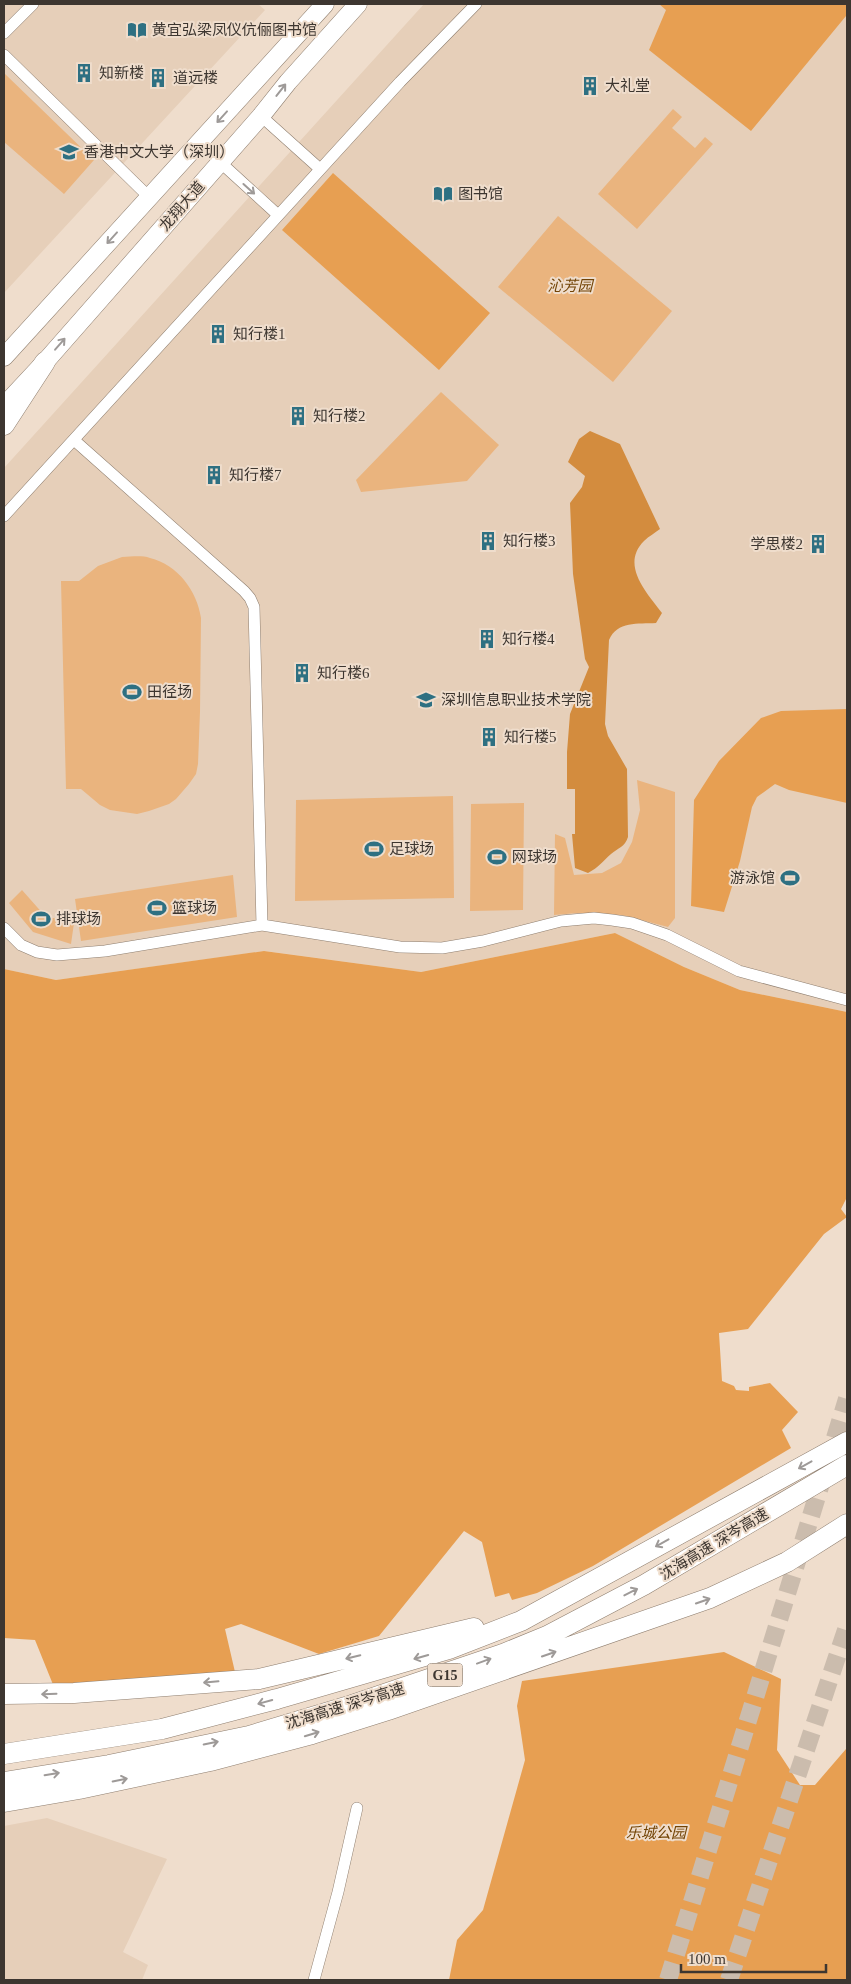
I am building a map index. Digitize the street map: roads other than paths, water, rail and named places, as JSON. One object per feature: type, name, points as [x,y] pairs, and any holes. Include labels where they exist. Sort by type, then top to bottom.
[{"type":"highway","points":[[4,425],[45,362]]},
{"type":"highway","name":"沈海高速 深岑高速","points":[[4,1754],[162,1729],[277,1699],[449,1649],[521,1621],[847,1442]]},
{"type":"highway","name":"沈海高速 深岑高速","points":[[4,1782],[109,1765],[249,1736],[371,1699],[503,1654],[547,1636],[644,1585],[847,1465]]},
{"type":"highway","points":[[787,1562],[847,1524]]},
{"type":"highway","points":[[4,1802],[159,1772],[312,1734],[388,1710],[710,1598],[787,1562],[847,1540]]},
{"type":"highway","points":[[4,1694],[74,1693],[260,1678],[474,1628],[521,1621]]},
{"type":"main road","name":"龙翔大道","points":[[4,358],[325,4]]},
{"type":"main road","name":"龙翔大道","points":[[4,406],[45,362],[358,4]]},
{"type":"street","points":[[4,33],[33,4]]},
{"type":"street","points":[[4,516],[320,169],[476,4]]},
{"type":"street","points":[[4,55],[149,197]]},
{"type":"street","points":[[261,116],[320,169]]},
{"type":"street","points":[[220,162],[278,216]]},
{"type":"street","points":[[74,440],[244,591],[254,607],[262,924]]},
{"type":"street","points":[[4,928],[21,944],[37,952],[57,955],[105,951],[262,924],[422,949],[463,946],[561,920],[594,918],[632,923],[667,935],[739,971],[847,1000]]},
{"type":"street","points":[[314,1980],[338,1892],[357,1808]]},
{"type":"tunnel","points":[[668,1980],[847,1399]]},
{"type":"tunnel","points":[[729,1980],[847,1627]]},
{"type":"place","name":"黄宜弘梁凤仪伉俪图书馆","points":[[137,30]]},
{"type":"place","name":"知新楼","points":[[84,73]]},
{"type":"place","name":"道远楼","points":[[158,78]]},
{"type":"place","name":"大礼堂","points":[[590,86]]},
{"type":"place","name":"香港中文大学（深圳）","points":[[69,152]]},
{"type":"place","name":"图书馆","points":[[443,194]]},
{"type":"place","name":"知行楼1","points":[[218,334]]},
{"type":"place","name":"知行楼2","points":[[298,416]]},
{"type":"place","name":"知行楼7","points":[[214,475]]},
{"type":"place","name":"知行楼3","points":[[488,541]]},
{"type":"place","name":"学思楼2","points":[[818,544]]},
{"type":"place","name":"知行楼4","points":[[487,639]]},
{"type":"place","name":"知行楼6","points":[[302,673]]},
{"type":"place","name":"田径场","points":[[132,692]]},
{"type":"place","name":"深圳信息职业技术学院","points":[[426,700]]},
{"type":"place","name":"知行楼5","points":[[489,737]]},
{"type":"place","name":"足球场","points":[[374,849]]},
{"type":"place","name":"网球场","points":[[497,857]]},
{"type":"place","name":"游泳馆","points":[[790,878]]},
{"type":"place","name":"篮球场","points":[[157,908]]},
{"type":"place","name":"排球场","points":[[41,919]]},
{"type":"park label","name":"沁芳园","points":[[570,286]]},
{"type":"park label","name":"乐城公园","points":[[656,1833]]}]
